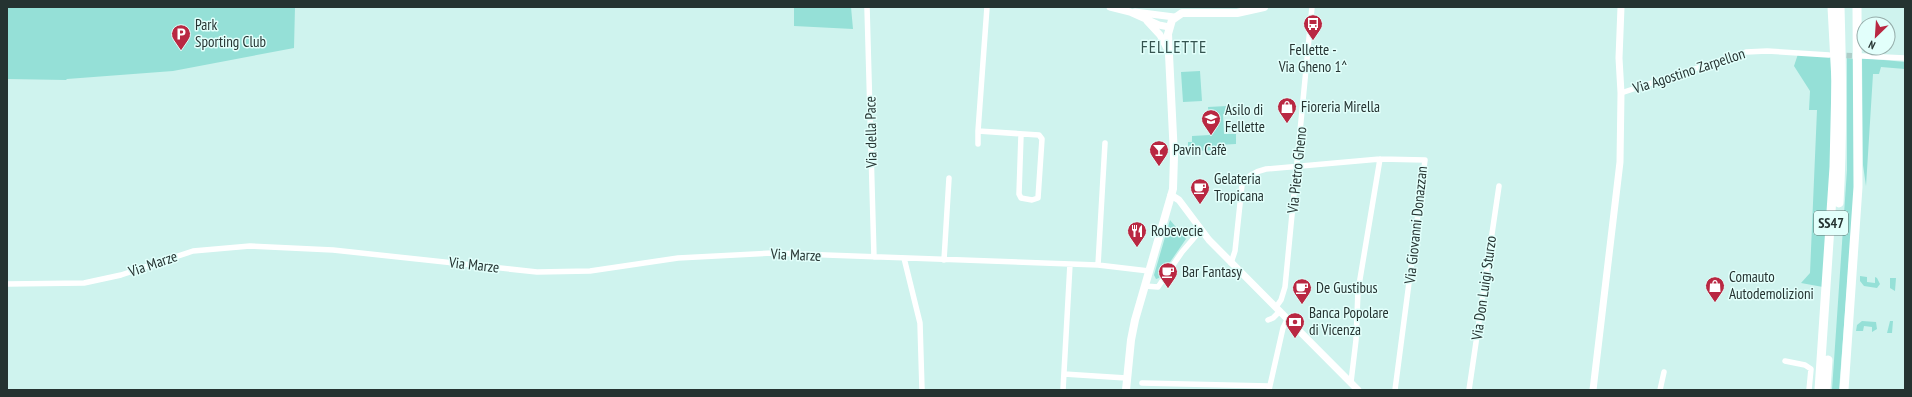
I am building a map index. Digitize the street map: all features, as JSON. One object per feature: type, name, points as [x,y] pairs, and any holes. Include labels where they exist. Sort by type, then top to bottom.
[{"type":"main road","points":[[1126,390],[1131,340],[1171,195],[1174,156],[1169,27],[1174,17],[1182,12],[1237,13],[1264,7]]},
{"type":"main road","name":"SS47","points":[[1826,390],[1841,165],[1836,53],[1832,7]]},
{"type":"main road","name":"SS47","points":[[1819,390],[1833,195],[1836,124],[1836,53],[1840,7]]},
{"type":"main road","points":[[1844,390],[1858,193],[1857,7]]},
{"type":"street","name":"Via della Pace","points":[[868,7],[874,257]]},
{"type":"street","points":[[978,144],[987,7]]},
{"type":"street","points":[[1110,7],[1130,12],[1174,17]]},
{"type":"street","name":"Via Pietro Gheno","points":[[1278,309],[1285,287],[1312,7]]},
{"type":"street","points":[[1593,390],[1620,162],[1621,93],[1619,65],[1621,7]]},
{"type":"street","points":[[1130,12],[1142,18],[1169,27]]},
{"type":"street","points":[[1142,18],[1160,36],[1169,52]]},
{"type":"street","name":"Via Agostino Zarpellon","points":[[1621,93],[1746,52],[1767,51],[1836,53]]},
{"type":"street","points":[[1862,56],[1905,58]]},
{"type":"street","points":[[978,131],[1038,135],[1042,139],[1038,198],[1032,200],[1021,198],[1019,194],[1021,135]]},
{"type":"street","points":[[1098,265],[1105,142]]},
{"type":"street","points":[[1351,382],[1356,340],[1358,292],[1380,159]]},
{"type":"street","name":"Via Giovanni Donazzan","points":[[1231,263],[1236,244],[1241,191],[1245,180],[1259,171],[1266,169],[1380,159],[1425,160],[1395,390]]},
{"type":"street","points":[[944,260],[949,178]]},
{"type":"street","name":"Via Don Luigi Sturzo","points":[[1470,390],[1499,186]]},
{"type":"street","points":[[1171,195],[1178,200],[1200,231],[1358,390]]},
{"type":"street","points":[[1145,286],[1158,288],[1182,252],[1200,231]]},
{"type":"street","name":"Via Marze","points":[[7,284],[84,283],[121,275],[193,251],[250,246],[333,250],[537,272],[590,271],[678,258],[772,253],[1098,265],[1149,271]]},
{"type":"street","points":[[904,258],[920,322],[922,390]]},
{"type":"street","points":[[1063,390],[1070,264]]},
{"type":"street","points":[[1268,320],[1273,318],[1278,309]]},
{"type":"street","points":[[1142,383],[1196,388],[1269,388],[1283,328],[1288,318]]},
{"type":"street","points":[[1785,361],[1805,365],[1811,369],[1809,390]]},
{"type":"street","points":[[1660,390],[1664,372]]},
{"type":"street","points":[[1064,374],[1126,378]]},
{"type":"shaded area","points":[[7,7],[295,7],[294,48],[173,71],[66,80],[7,79]]},
{"type":"shaded area","points":[[794,7],[851,7],[853,29],[794,26]]},
{"type":"shaded area","points":[[1798,54],[1831,57],[1831,167],[1823,287],[1801,283],[1810,273],[1817,110],[1809,110],[1810,91],[1794,66]]},
{"type":"shaded area","points":[[1847,58],[1854,59],[1854,196],[1839,390],[1832,390],[1847,170]]},
{"type":"shaded area","points":[[1862,58],[1905,62],[1905,69],[1881,67],[1879,74],[1873,74],[1866,186],[1863,165]]},
{"type":"shaded area","points":[[1200,71],[1202,101],[1183,102],[1181,72]]},
{"type":"shaded area","points":[[1227,106],[1228,114],[1223,114],[1224,134],[1236,134],[1236,144],[1217,145],[1217,150],[1193,151],[1192,147],[1188,147],[1188,142],[1192,142],[1192,136],[1210,135],[1208,107]]},
{"type":"shaded area","points":[[1170,220],[1186,239],[1159,278],[1156,279],[1154,275]]},
{"type":"shaded area","points":[[1860,276],[1867,277],[1867,282],[1875,283],[1875,277],[1880,284],[1877,288],[1864,286],[1860,281]]},
{"type":"shaded area","points":[[1890,278],[1896,278],[1895,291],[1890,288]]},
{"type":"shaded area","points":[[1862,321],[1876,322],[1877,329],[1872,332],[1872,327],[1864,326],[1863,331],[1856,331],[1857,325]]},
{"type":"shaded area","points":[[1890,321],[1893,321],[1892,333],[1887,333]]},
{"type":"tunnel","points":[[1838,55],[1856,56]]},
{"type":"place","name":"Fellette - Via Gheno 1^","points":[[1313,41]]},
{"type":"place","name":"Park Sporting Club","points":[[181,51]]},
{"type":"place","name":"Fioreria Mirella","points":[[1287,124]]},
{"type":"place","name":"Asilo di Fellette","points":[[1211,136]]},
{"type":"place","name":"Pavin Cafè","points":[[1159,167]]},
{"type":"place","name":"Gelateria Tropicana","points":[[1200,205]]},
{"type":"place","name":"Robevecie","points":[[1137,248]]},
{"type":"place","name":"Bar Fantasy","points":[[1168,289]]},
{"type":"place","name":"Comauto Autodemolizioni","points":[[1715,303]]},
{"type":"place","name":"De Gustibus","points":[[1302,305]]},
{"type":"place","name":"Banca Popolare di Vicenza","points":[[1295,339]]},
{"type":"district","name":"FELLETTE","points":[[1174,47]]}]
